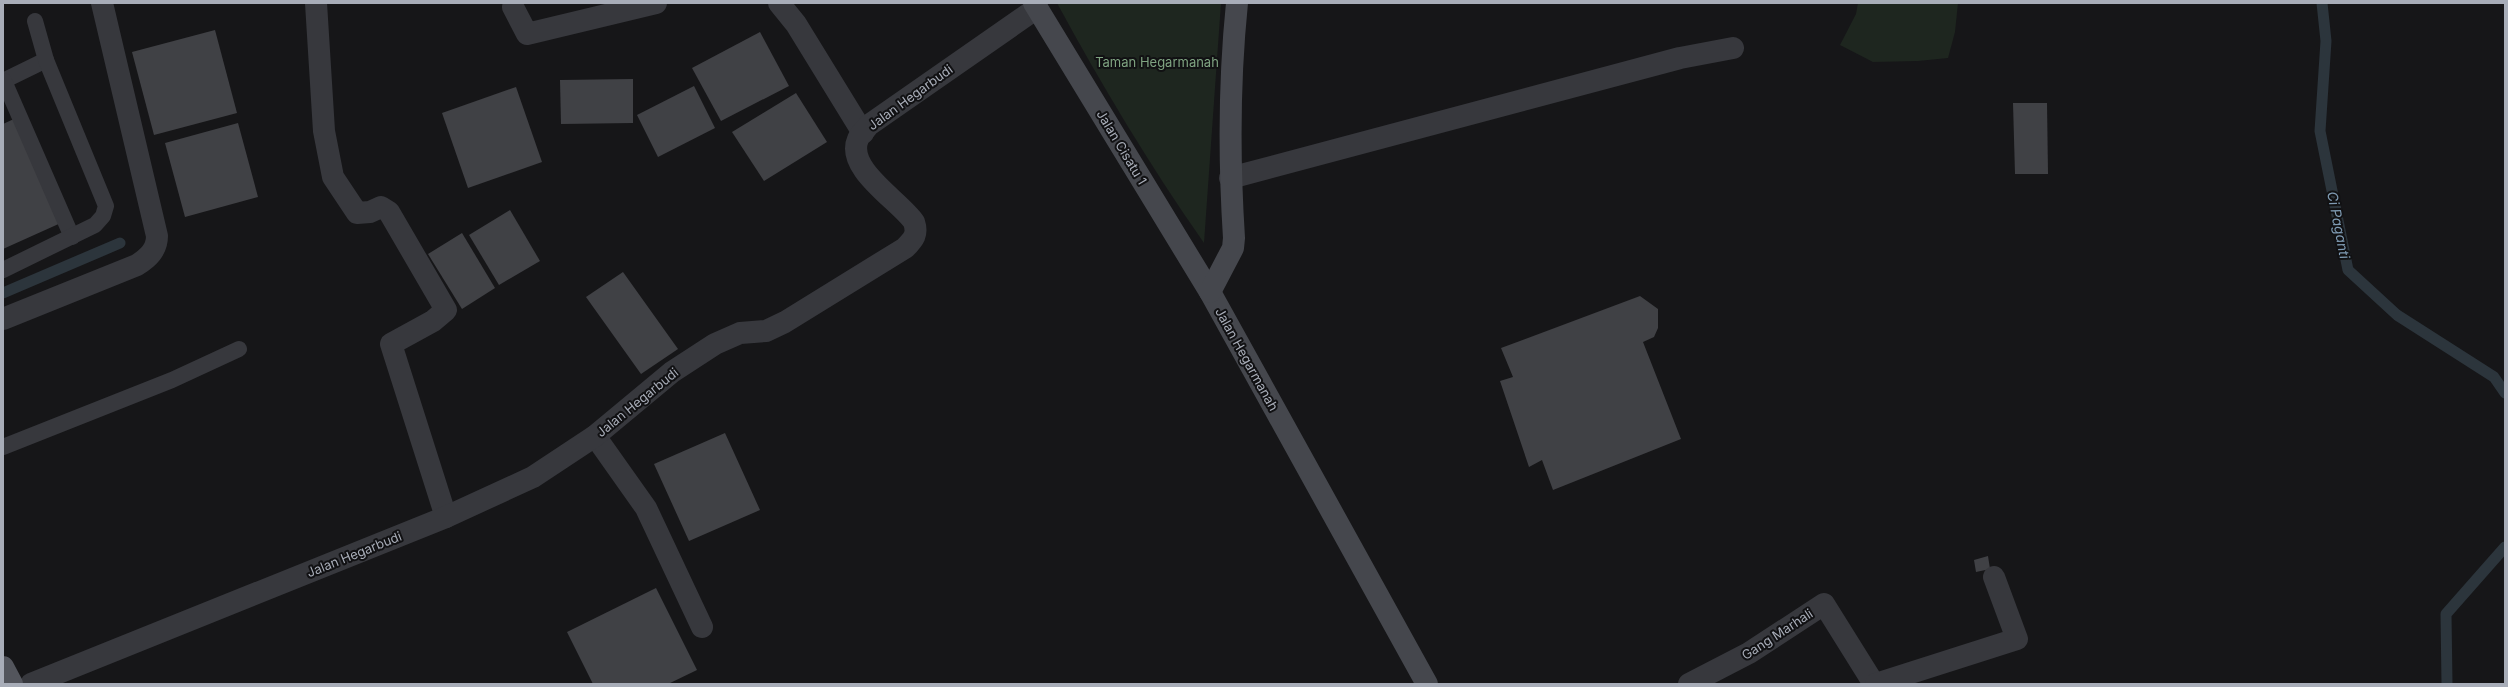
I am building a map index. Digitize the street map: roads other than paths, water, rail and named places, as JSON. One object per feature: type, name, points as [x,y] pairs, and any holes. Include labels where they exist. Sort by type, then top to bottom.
[{"type":"main road","points":[[3,667],[12,684]]},
{"type":"street","points":[[3,319],[137,265],[151,255],[155,248],[157,236],[102,3]]},
{"type":"street","points":[[316,3],[324,131],[333,177],[357,213],[370,212],[381,207],[389,212],[446,310],[433,321],[391,344],[446,517]]},
{"type":"street","points":[[513,8],[527,34],[656,3]]},
{"type":"street","points":[[779,3],[796,24],[862,133]]},
{"type":"street","name":"Jalan Hegarmanah","points":[[1237,3],[1231,57],[1230,178],[1234,244],[1210,292],[1427,684]]},
{"type":"street","name":"Jalan Hegarbudi","points":[[31,684],[446,517],[533,477],[595,436],[672,372],[715,344],[740,333],[766,331],[784,322],[905,248],[916,234],[914,222],[866,174],[858,161],[856,149],[858,139],[869,125],[1035,6]]},
{"type":"street","name":"Jalan Cisatu 1","points":[[1035,6],[1210,292]]},
{"type":"street","points":[[1230,178],[1680,58],[1733,48]]},
{"type":"street","points":[[595,436],[646,508],[702,627]]},
{"type":"street","name":"Gang Marhali","points":[[1689,684],[1749,653],[1824,604],[1875,684],[2016,639],[1994,576]]},
{"type":"lane","points":[[3,270],[95,225],[104,216],[106,206],[46,60],[35,21]]},
{"type":"lane","points":[[46,60],[4,81],[72,237]]},
{"type":"lane","points":[[3,447],[172,380],[239,349]]},
{"type":"waterway","name":"Ci Paganti","points":[[2322,3],[2326,41],[2320,131],[2348,270],[2397,315],[2494,377],[2505,393]]},
{"type":"waterway","points":[[3,293],[120,243]]},
{"type":"waterway","name":"Ci Paganti","points":[[2447,684],[2446,614],[2505,547]]},
{"type":"park label","name":"Taman Hegarmanah","points":[[1157,62]]}]
